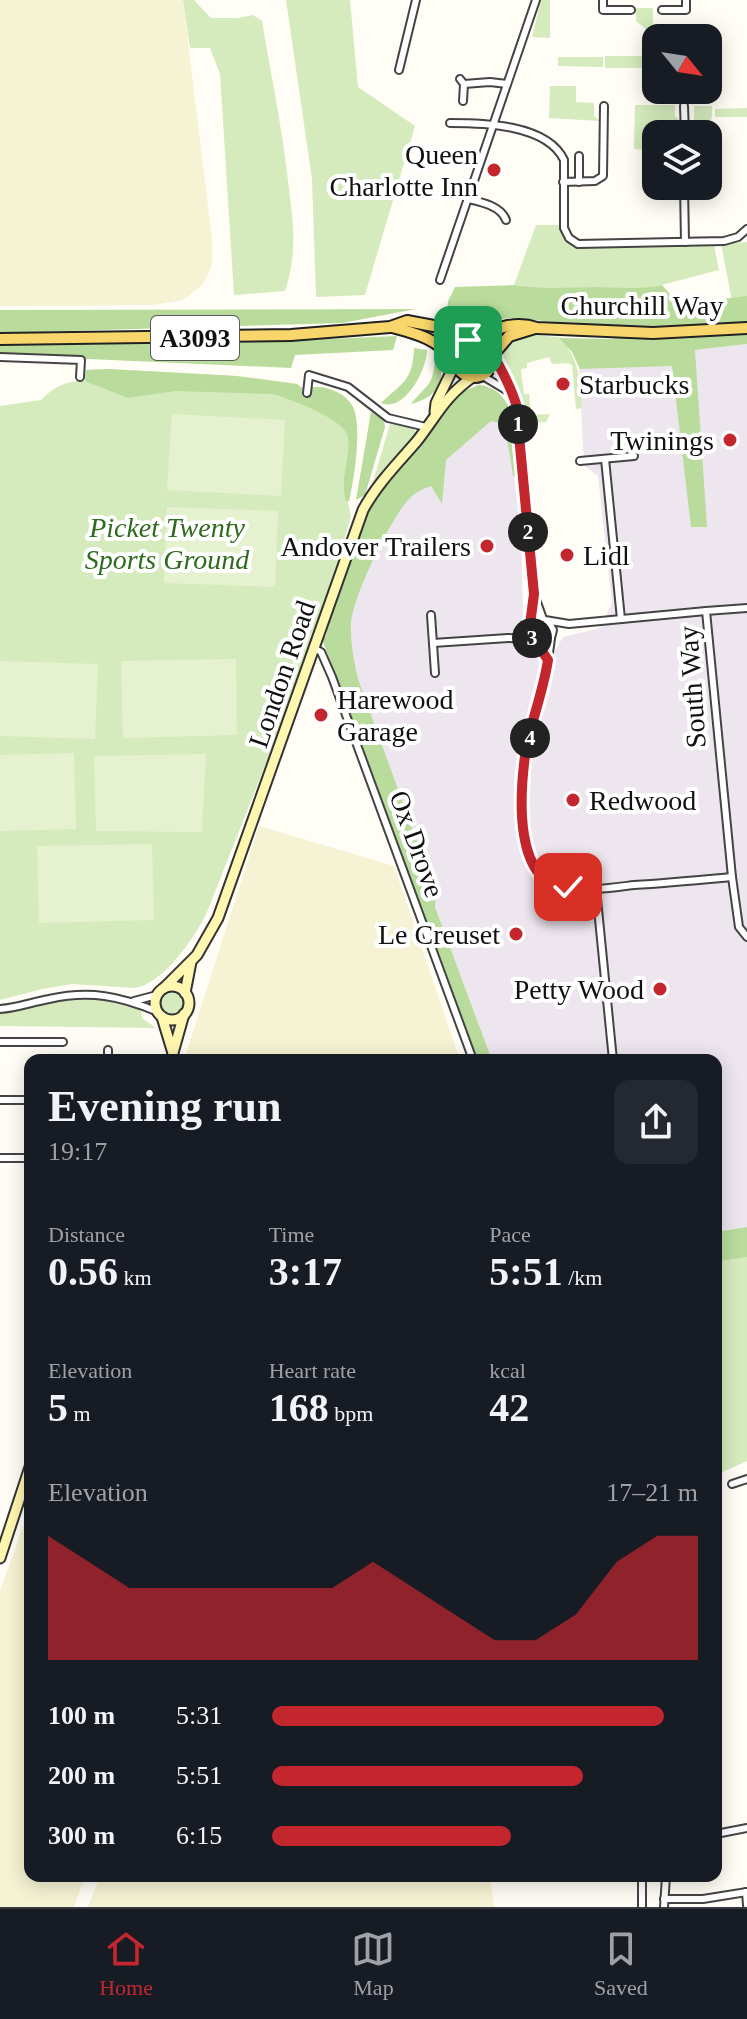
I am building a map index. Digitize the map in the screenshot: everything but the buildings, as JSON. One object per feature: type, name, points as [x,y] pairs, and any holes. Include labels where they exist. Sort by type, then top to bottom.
[{"type":"main road","name":"A3093","points":[[0,339],[229,338],[390,327],[407,321],[472,339]]},
{"type":"main road","name":"Churchill Way","points":[[472,339],[516,324],[537,328],[653,333],[747,328]]},
{"type":"main road","name":"A3093","points":[[390,327],[428,337],[456,361]]},
{"type":"main road","name":"Churchill Way","points":[[492,357],[509,336],[537,328]]},
{"type":"main road","points":[[472,339],[486,344],[492,357],[489,369],[477,376],[461,372],[456,361],[459,347],[472,339]]},
{"type":"main road","name":"London Road","points":[[435,412],[436,403],[456,361]]},
{"type":"main road","name":"London Road","points":[[161,991],[191,962],[218,918],[365,506],[452,392],[477,376]]},
{"type":"main road","name":"London Road","points":[[173,1054],[188,1004],[185,993],[191,962]]},
{"type":"main road","points":[[172,1054],[168,1030],[155,1004],[161,991],[176,987],[185,993]]},
{"type":"main road","points":[[160,1015],[172,1020],[184,1014]]},
{"type":"main road","points":[[0,1558],[24,1485]]},
{"type":"street","points":[[399,70],[416,0]]},
{"type":"street","points":[[440,280],[536,0]]},
{"type":"street","points":[[603,0],[603,10],[631,10]]},
{"type":"street","points":[[662,10],[686,10],[686,0]]},
{"type":"street","points":[[463,101],[462,81],[507,84]]},
{"type":"street","points":[[563,182],[597,180],[604,173],[604,106]]},
{"type":"street","points":[[684,106],[684,120]]},
{"type":"street","points":[[450,123],[495,123],[535,136],[558,151],[564,160],[564,228],[567,236],[575,242],[587,245],[731,239],[747,229]]},
{"type":"street","points":[[579,156],[579,182]]},
{"type":"street","points":[[468,199],[494,208],[504,214],[506,220]]},
{"type":"street","points":[[684,200],[685,242]]},
{"type":"street","points":[[0,357],[81,360],[80,377]]},
{"type":"street","points":[[492,357],[517,411],[534,594],[531,626],[535,641],[548,660]]},
{"type":"street","points":[[307,393],[309,375],[335,382],[355,391],[388,418],[426,427]]},
{"type":"street","points":[[477,376],[511,393]]},
{"type":"street","points":[[580,461],[634,456]]},
{"type":"street","points":[[605,459],[621,619]]},
{"type":"street","points":[[534,594],[552,635],[525,756],[523,798],[527,848],[532,866],[544,880],[559,886],[596,889],[732,877]]},
{"type":"street","name":"South Way","points":[[747,608],[706,611],[732,877],[739,927],[747,937]]},
{"type":"street","points":[[508,638],[545,620],[569,624],[706,611]]},
{"type":"street","points":[[431,615],[435,673]]},
{"type":"street","points":[[433,643],[508,638],[543,642],[569,624]]},
{"type":"street","name":"Ox Drove","points":[[314,648],[321,652],[332,677],[471,1054]]},
{"type":"street","points":[[596,889],[612,1054]]},
{"type":"street","points":[[134,1001],[161,991]]},
{"type":"street","points":[[0,1009],[75,995],[106,996],[134,1001],[160,1015]]},
{"type":"street","points":[[0,1042],[63,1042]]},
{"type":"street","points":[[0,1100],[24,1100]]},
{"type":"street","points":[[0,1158],[24,1158]]},
{"type":"street","points":[[732,1484],[747,1479]]},
{"type":"street","points":[[722,1833],[747,1828]]},
{"type":"street","points":[[642,1882],[642,1907]]},
{"type":"street","points":[[666,1882],[664,1903],[746,1892],[747,1905]]},
{"type":"shaded area","points":[[0,0],[183,0],[212,239],[212,265],[203,284],[183,300],[154,305],[0,306]]},
{"type":"shaded area","points":[[747,344],[747,1227],[722,1231],[722,1054],[490,1054],[332,632],[415,461],[483,412],[506,416],[521,533],[521,647],[553,654],[563,637],[600,628],[612,603],[598,476],[586,467],[583,449],[579,364]]},
{"type":"shaded area","points":[[259,826],[394,866],[458,1054],[186,1054]]},
{"type":"shaded area","points":[[24,1524],[24,1882],[83,1882],[74,1907],[0,1907],[0,1591]]},
{"type":"shaded area","points":[[98,1882],[491,1882],[494,1907],[88,1907]]},
{"type":"green space","points":[[183,0],[194,0],[211,18],[253,15],[262,21],[283,141],[293,223],[292,263],[285,291],[234,295],[220,74],[210,48],[190,48]]},
{"type":"green space","points":[[286,0],[350,0],[358,87],[415,126],[365,295],[316,297],[312,179]]},
{"type":"green space","points":[[541,0],[550,0],[550,38],[532,37]]},
{"type":"green space","points":[[636,8],[653,8],[653,24],[642,26],[636,21]]},
{"type":"green space","points":[[605,56],[642,56],[642,68],[605,68]]},
{"type":"green space","points":[[558,57],[603,57],[603,67],[558,66]]},
{"type":"green space","points":[[550,86],[576,86],[576,102],[594,103],[594,116],[600,121],[549,118]]},
{"type":"green space","points":[[635,105],[675,105],[675,116],[679,120],[642,120],[642,149],[634,149]]},
{"type":"green space","points":[[694,106],[712,106],[711,120],[694,120]]},
{"type":"green space","points":[[747,108],[747,117],[715,117],[715,109]]},
{"type":"green space","points":[[536,225],[561,225],[565,239],[579,247],[714,245],[719,270],[646,289],[597,287],[543,290],[514,285]]},
{"type":"green space","points":[[747,242],[747,298],[732,301],[721,244]]},
{"type":"green space","points":[[662,285],[679,304],[747,296],[747,344],[695,350],[707,527],[691,527],[672,366],[580,369],[572,352],[559,338],[614,339],[602,326],[509,318],[468,324],[447,321],[448,301],[455,287],[630,288]]},
{"type":"green space","points":[[416,309],[342,323],[0,333],[0,310]]},
{"type":"green space","points":[[529,334],[564,338],[560,338],[572,354],[578,371],[582,408],[576,409],[572,365],[552,364],[549,357],[527,363],[527,368],[521,369],[524,394],[529,394],[531,415],[550,414],[546,422],[526,420],[520,392],[508,372],[505,373],[503,358],[510,343]]},
{"type":"green space","points":[[397,336],[393,350],[295,355],[291,368],[0,355],[0,345],[235,343]]},
{"type":"green space","points":[[474,345],[483,349],[487,358],[483,367],[474,371],[465,367],[461,358],[465,349]]},
{"type":"green space","points":[[414,348],[427,350],[423,368],[413,388],[398,402],[381,403],[409,375]]},
{"type":"green space","points":[[436,350],[441,370],[439,385],[429,396],[411,404],[431,381]]},
{"type":"green space","name":"Picket Twenty Sports Ground","points":[[86,370],[236,376],[297,384],[302,388],[301,395],[309,396],[312,387],[324,387],[343,395],[354,410],[355,456],[348,503],[351,516],[291,700],[207,912],[187,946],[167,969],[146,985],[135,988],[72,984],[0,1000],[0,406],[41,400],[61,385],[85,381]]},
{"type":"green space","points":[[86,370],[236,376],[297,384],[302,388],[302,396],[309,396],[312,387],[340,393],[352,405],[357,425],[355,467],[349,501],[346,501],[344,493],[348,437],[345,430],[327,417],[272,394],[175,391],[128,398],[85,381]]},
{"type":"green space","points":[[479,385],[493,389],[503,397],[513,422],[516,479],[506,433],[500,423],[491,421],[446,460],[442,504],[431,486],[414,494],[401,509],[365,577],[353,611],[351,630],[358,679],[436,895],[435,907],[490,1054],[475,1054],[322,639],[326,636],[330,616],[365,517],[391,479],[429,435],[444,409],[461,392]]},
{"type":"green space","points":[[371,412],[384,420],[385,427],[365,495],[356,500]]},
{"type":"green space","points":[[172,414],[285,420],[281,496],[167,490]]},
{"type":"green space","points":[[390,424],[412,427],[416,433],[372,485]]},
{"type":"green space","points":[[167,507],[278,511],[275,587],[164,583]]},
{"type":"green space","points":[[236,659],[237,735],[123,738],[121,661]]},
{"type":"green space","points":[[0,661],[98,664],[95,739],[0,736]]},
{"type":"green space","points":[[74,753],[76,829],[0,831],[0,755]]},
{"type":"green space","points":[[206,754],[202,832],[96,831],[94,756]]},
{"type":"green space","points":[[152,844],[154,920],[39,923],[37,846]]},
{"type":"green space","points":[[171,990],[180,994],[184,1003],[180,1012],[171,1016],[162,1012],[158,1003],[162,994]]},
{"type":"green space","points":[[97,999],[137,1009],[141,1011],[142,1018],[156,1028],[0,1026],[0,1013],[60,1001]]},
{"type":"green space","points":[[747,1227],[747,1257],[722,1261],[722,1231]]},
{"type":"green space","points":[[747,1257],[747,1461],[722,1472],[722,1261]]},
{"type":"place","name":"Queen Charlotte Inn","points":[[494,170]]},
{"type":"place","name":"Starbucks","points":[[563,384]]},
{"type":"place","name":"Twinings","points":[[730,440]]},
{"type":"place","name":"Andover Trailers","points":[[487,546]]},
{"type":"place","name":"Lidl","points":[[567,555]]},
{"type":"place","name":"Harewood Garage","points":[[321,715]]},
{"type":"place","name":"Redwood","points":[[573,800]]},
{"type":"place","name":"Le Creuset","points":[[516,934]]},
{"type":"place","name":"Petty Wood","points":[[660,989]]},
{"type":"route","points":[[468,340],[479,340],[490,348],[492,359],[509,385],[516,404],[534,594],[529,632],[548,660],[525,756],[524,824],[532,866],[544,880],[568,887]]}]
